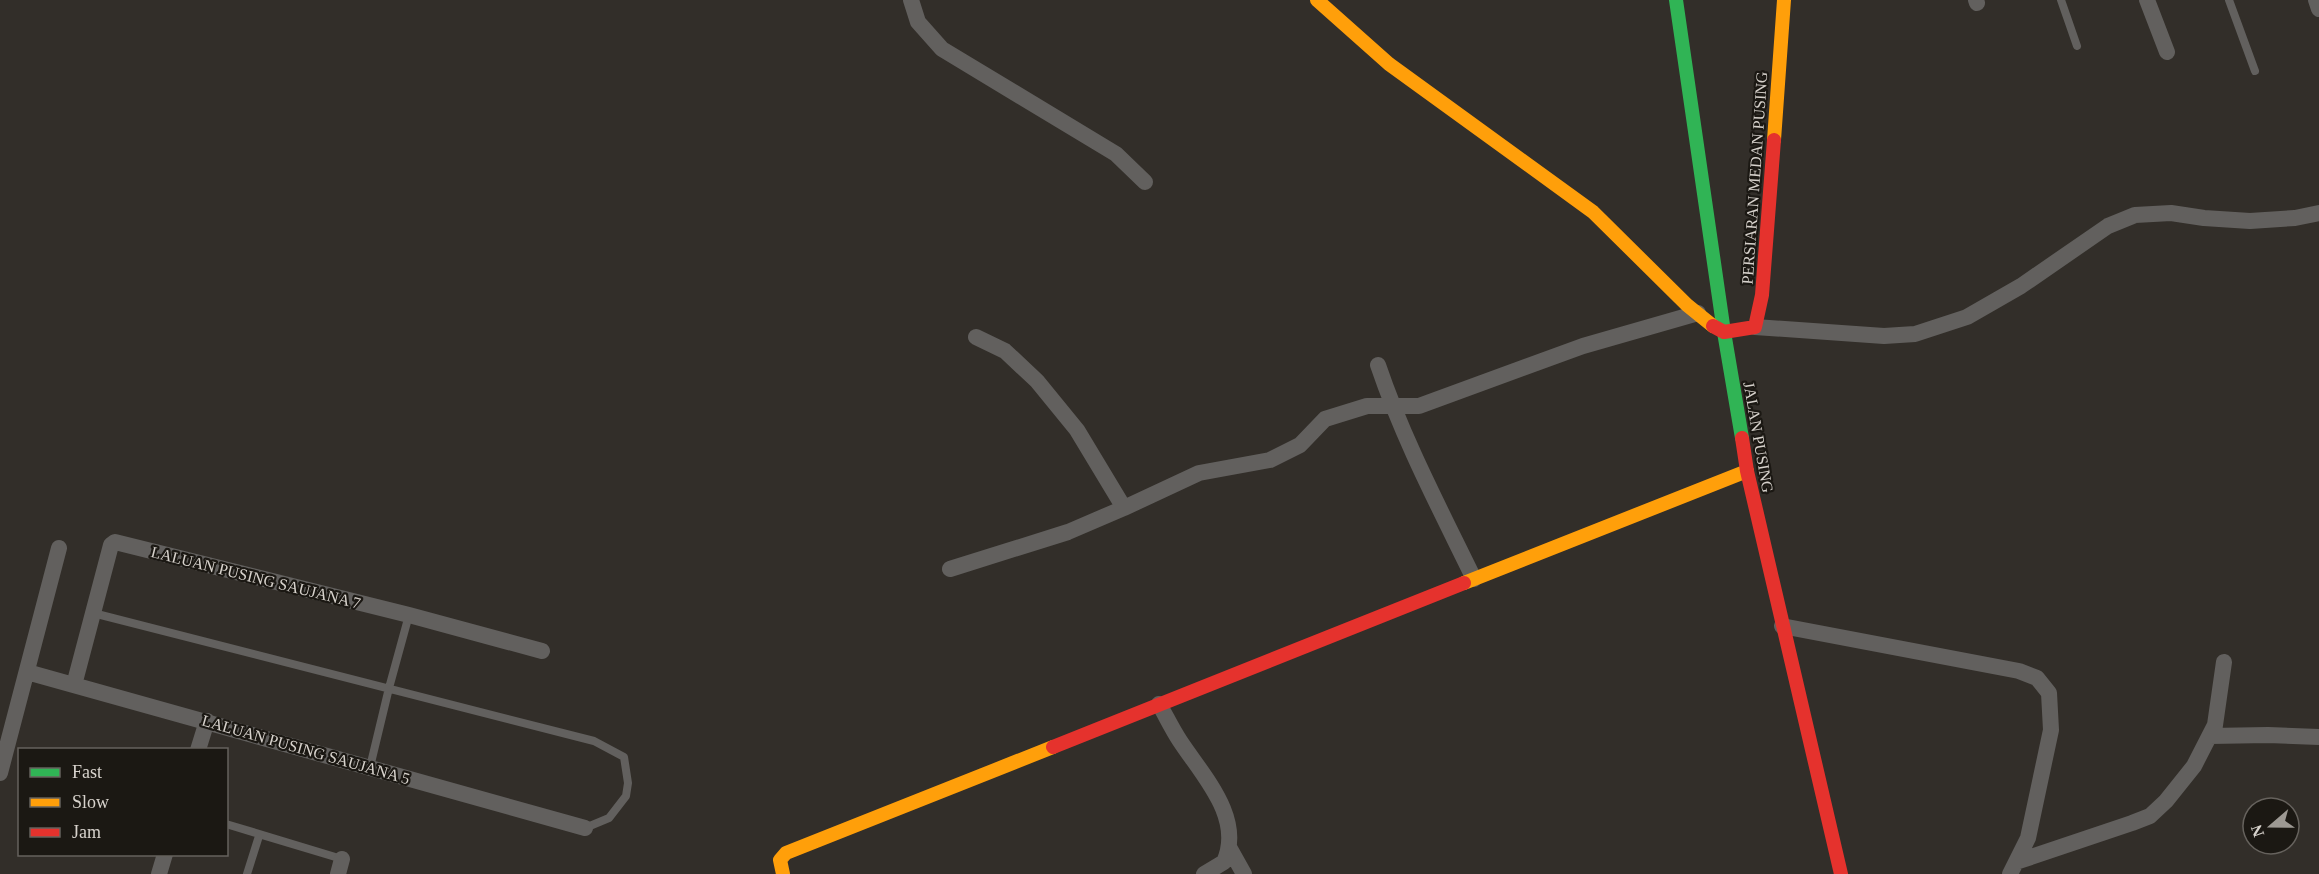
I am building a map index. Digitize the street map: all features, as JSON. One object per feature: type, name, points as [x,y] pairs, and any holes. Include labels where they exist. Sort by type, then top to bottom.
[{"type":"street","points":[[911,0],[918,22],[942,49],[1116,154],[1145,182]]},
{"type":"street","points":[[1317,0],[1389,64],[1593,212],[1687,305],[1718,330],[1724,332],[1755,327],[1884,336],[1915,334],[1967,317],[2021,286],[2108,226],[2135,215],[2171,213],[2250,221],[2295,218],[2319,213]]},
{"type":"street","name":"JALAN PUSING","points":[[1676,0],[1724,332],[1747,471],[1841,874]]},
{"type":"street","name":"PERSIARAN MEDAN PUSING","points":[[1755,327],[1762,295],[1784,0]]},
{"type":"street","points":[[2147,0],[2167,52]]},
{"type":"street","points":[[2316,0],[2319,9]]},
{"type":"street","points":[[950,569],[1068,532],[1199,473],[1270,460],[1300,445],[1325,419],[1367,406],[1419,406],[1583,346],[1698,313]]},
{"type":"street","points":[[976,337],[1005,351],[1037,381],[1077,430],[1124,508]]},
{"type":"street","points":[[1378,365],[1392,406],[1473,579]]},
{"type":"street","points":[[783,874],[780,860],[786,853],[1747,471]]},
{"type":"street","name":"LALUAN PUSING SAUJANA 7","points":[[74,685],[111,544],[115,542],[409,615],[542,651]]},
{"type":"street","points":[[0,773],[58,548]]},
{"type":"street","points":[[1782,626],[2019,671],[2037,678],[2049,693],[2051,730],[2028,838],[2013,868]]},
{"type":"street","points":[[2013,868],[2150,816],[2166,801],[2194,766],[2215,725],[2224,662]]},
{"type":"street","name":"LALUAN PUSING SAUJANA 5","points":[[27,672],[585,828]]},
{"type":"street","points":[[1159,704],[1180,741],[1205,774],[1217,796],[1227,823],[1231,841],[1230,849],[1224,862],[1204,874]]},
{"type":"street","points":[[199,748],[207,721]]},
{"type":"street","points":[[2210,736],[2319,737]]},
{"type":"street","points":[[1230,849],[1244,874]]},
{"type":"street","points":[[159,874],[165,856]]},
{"type":"lane","points":[[2061,0],[2077,46]]},
{"type":"lane","points":[[2229,0],[2256,71]]},
{"type":"lane","points":[[93,613],[594,741],[624,757],[628,783],[626,796],[609,818],[585,828]]},
{"type":"lane","points":[[370,767],[409,615]]},
{"type":"lane","points":[[228,825],[340,867]]},
{"type":"lane","points":[[247,874],[259,836]]},
{"type":"traffic: fast","points":[[1676,0],[1724,332],[1742,438]]},
{"type":"traffic: slow","points":[[1317,0],[1389,64],[1593,212],[1687,305],[1713,326]]},
{"type":"traffic: slow","points":[[1774,140],[1784,0]]},
{"type":"traffic: slow","points":[[1464,583],[1747,471]]},
{"type":"traffic: slow","points":[[783,874],[780,860],[786,853],[1053,747]]},
{"type":"traffic: jam","points":[[1713,326],[1724,332],[1755,327],[1762,295],[1774,140]]},
{"type":"traffic: jam","points":[[1742,438],[1747,471],[1841,874]]},
{"type":"traffic: jam","points":[[1053,747],[1464,583]]}]
